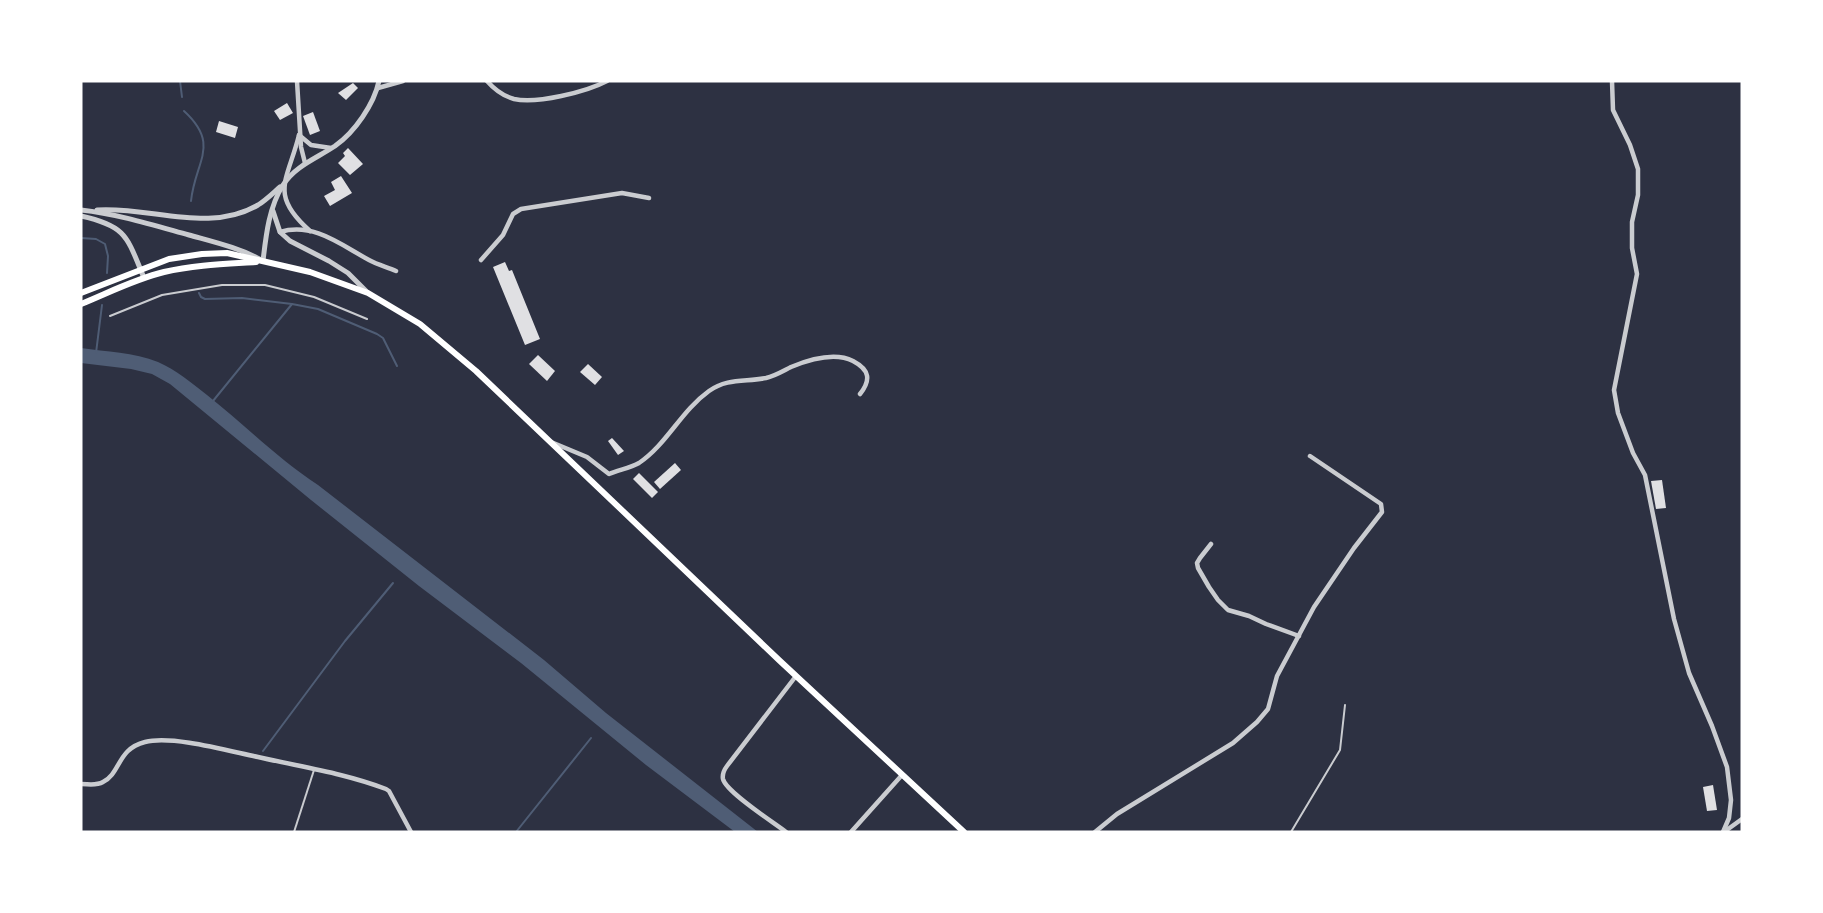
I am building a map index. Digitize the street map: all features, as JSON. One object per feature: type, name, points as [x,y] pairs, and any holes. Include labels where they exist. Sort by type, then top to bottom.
[{"type":"main road","points":[[81,293],[169,259],[227,253],[310,272],[368,293],[420,324],[476,371],[963,832]]},
{"type":"main road","points":[[81,304],[144,278],[195,266],[263,261]]},
{"type":"street","points":[[297,81],[300,147],[305,163]]},
{"type":"street","points":[[90,211],[114,209],[192,219],[238,214],[258,205],[305,163],[331,148],[350,133],[367,108],[379,84],[402,81]]},
{"type":"street","points":[[487,81],[506,96],[526,100],[581,92],[607,81]]},
{"type":"street","points":[[1612,81],[1613,110],[1630,145],[1638,169],[1638,195],[1632,230],[1632,248],[1637,274],[1614,390],[1618,412],[1633,453],[1646,475],[1674,619],[1689,673],[1727,767],[1731,800],[1729,818],[1723,832]]},
{"type":"street","points":[[299,135],[311,145],[331,148]]},
{"type":"street","points":[[81,210],[121,217],[222,244],[248,252],[263,261],[272,209],[284,184],[299,135]]},
{"type":"street","points":[[284,184],[290,211],[310,231]]},
{"type":"street","points":[[481,261],[503,236],[513,214],[521,209],[614,194],[627,193],[649,198]]},
{"type":"street","points":[[272,209],[280,232],[290,241],[348,273],[368,293]]},
{"type":"street","points":[[81,216],[114,225],[121,231],[144,278]]},
{"type":"street","points":[[280,232],[310,231],[327,236],[373,262],[396,271]]},
{"type":"street","points":[[549,441],[579,452],[609,474],[632,466],[646,457],[701,397],[724,383],[766,378],[804,363],[838,357],[855,362],[866,372],[867,383],[860,394]]},
{"type":"street","points":[[1095,832],[1117,814],[1201,764],[1246,733],[1268,709],[1277,676],[1326,588],[1382,512],[1381,504],[1310,456]]},
{"type":"street","points":[[1211,544],[1197,563],[1203,578],[1218,600],[1228,610],[1254,617],[1299,636]]},
{"type":"street","points":[[786,832],[737,796],[723,782],[722,777],[723,771],[796,676]]},
{"type":"street","points":[[81,784],[103,782],[112,774],[128,751],[141,743],[151,741],[195,744],[315,768],[386,789],[411,832]]},
{"type":"street","points":[[850,832],[902,775]]},
{"type":"street","points":[[1723,832],[1742,819]]},
{"type":"lane","points":[[110,316],[162,295],[222,285],[265,285],[314,297],[367,319]]},
{"type":"lane","points":[[1290,832],[1340,750],[1346,705]]},
{"type":"lane","points":[[294,832],[315,768]]},
{"type":"water","points":[[81,348],[130,354],[149,359],[165,365],[184,377],[289,464],[544,660],[606,713],[758,832],[735,832],[646,765],[521,663],[311,500],[170,384],[152,374],[131,369],[81,363]]},
{"type":"building","points":[[353,83],[358,88],[346,100],[338,93]]},
{"type":"building","points":[[287,103],[293,113],[280,120],[274,111]]},
{"type":"building","points":[[313,112],[320,131],[310,135],[303,116]]},
{"type":"building","points":[[219,121],[238,127],[235,138],[216,132]]},
{"type":"building","points":[[348,148],[363,164],[350,175],[338,163],[345,156],[343,153]]},
{"type":"building","points":[[341,176],[352,193],[330,206],[324,196],[335,190],[331,182]]},
{"type":"building","points":[[505,262],[509,271],[512,270],[540,339],[525,345],[493,267]]},
{"type":"building","points":[[538,355],[555,371],[547,381],[529,364]]},
{"type":"building","points":[[588,364],[602,377],[595,385],[580,372]]},
{"type":"building","points":[[612,438],[624,451],[618,455],[608,441]]},
{"type":"building","points":[[675,463],[681,470],[660,489],[654,482]]},
{"type":"building","points":[[639,473],[658,492],[652,498],[633,479]]},
{"type":"building","points":[[1662,480],[1666,508],[1656,509],[1651,481]]},
{"type":"building","points":[[1713,785],[1717,810],[1707,811],[1703,787]]},
{"type":"waterway","points":[[180,81],[182,97]]},
{"type":"waterway","points":[[184,111],[195,123],[204,144],[191,201]]},
{"type":"waterway","points":[[81,238],[96,239],[105,244],[108,256],[107,273]]},
{"type":"waterway","points":[[199,293],[205,299],[242,298],[292,304]]},
{"type":"waterway","points":[[213,401],[292,304],[318,309],[377,334],[383,338],[397,366]]},
{"type":"waterway","points":[[96,353],[102,305]]},
{"type":"waterway","points":[[263,751],[345,641],[393,583]]},
{"type":"waterway","points":[[516,832],[591,738]]}]
